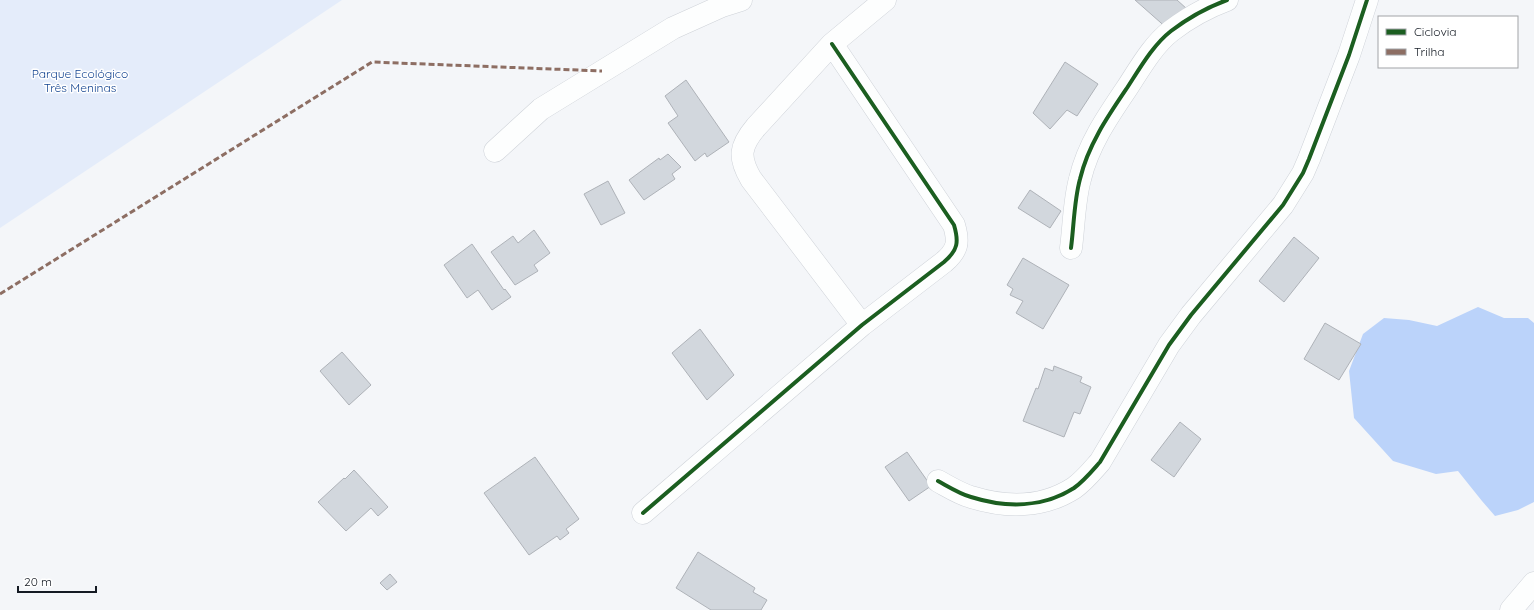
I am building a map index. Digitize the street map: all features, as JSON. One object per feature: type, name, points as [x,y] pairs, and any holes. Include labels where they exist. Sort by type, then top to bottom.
[{"type":"street","points":[[495,151],[541,109],[674,28],[722,6],[741,0]]},
{"type":"street","points":[[862,325],[751,179],[744,168],[742,157],[744,146],[748,137],[832,44],[885,0]]},
{"type":"street","points":[[1071,248],[1080,179],[1088,156],[1103,124],[1139,69],[1159,42],[1171,31],[1190,18],[1227,0]]},
{"type":"street","points":[[938,481],[970,497],[995,503],[1024,505],[1043,502],[1059,496],[1075,487],[1092,472],[1113,442],[1170,345],[1191,315],[1283,205],[1294,189],[1309,160],[1349,54],[1367,0]]},
{"type":"street","points":[[643,513],[862,325],[951,256],[956,247],[957,237],[954,225],[832,44]]},
{"type":"street","points":[[1511,610],[1534,583]]},
{"type":"green space","name":"Parque Ecológico Três Meninas","points":[[0,0],[342,0],[0,228]]},
{"type":"shaded area","points":[[1478,307],[1504,318],[1528,318],[1534,323],[1534,502],[1518,510],[1495,516],[1458,471],[1436,474],[1393,461],[1354,418],[1349,371],[1363,334],[1384,318],[1409,320],[1437,326]]},
{"type":"building","points":[[1135,0],[1177,0],[1187,9],[1169,30]]},
{"type":"building","points":[[1065,62],[1098,84],[1077,116],[1067,110],[1050,129],[1033,113]]},
{"type":"building","points":[[686,80],[729,142],[707,157],[705,153],[695,161],[668,123],[678,116],[665,96]]},
{"type":"building","points":[[668,154],[681,167],[672,174],[675,179],[644,200],[629,180],[659,158],[660,160]]},
{"type":"building","points":[[608,181],[625,213],[601,225],[584,194]]},
{"type":"building","points":[[1030,190],[1061,211],[1050,228],[1018,208]]},
{"type":"building","points":[[534,230],[550,253],[534,265],[538,271],[515,285],[491,252],[513,236],[518,243]]},
{"type":"building","points":[[1294,237],[1319,258],[1284,302],[1259,281]]},
{"type":"building","points":[[472,244],[504,290],[505,289],[511,297],[492,310],[478,290],[467,298],[444,265]]},
{"type":"building","points":[[1023,258],[1069,285],[1043,329],[1016,313],[1023,301],[1010,295],[1013,289],[1007,285]]},
{"type":"building","points":[[1325,323],[1361,344],[1339,380],[1304,359]]},
{"type":"building","points":[[700,329],[734,375],[707,400],[672,353]]},
{"type":"building","points":[[342,352],[371,385],[349,405],[320,371]]},
{"type":"building","points":[[1054,366],[1082,377],[1080,382],[1091,387],[1080,414],[1074,412],[1064,437],[1023,421],[1036,388],[1038,389],[1045,368],[1053,371]]},
{"type":"building","points":[[1180,422],[1201,439],[1174,477],[1151,460]]},
{"type":"building","points":[[907,452],[931,486],[909,501],[885,467]]},
{"type":"building","points":[[535,457],[579,519],[566,529],[569,533],[560,540],[557,536],[529,555],[484,493]]},
{"type":"building","points":[[354,470],[388,507],[378,516],[371,508],[346,531],[318,502]]},
{"type":"building","points":[[698,552],[755,588],[753,592],[767,600],[761,610],[711,610],[676,588]]},
{"type":"building","points":[[390,574],[397,582],[387,590],[380,583]]},
{"type":"marked path","points":[[0,294],[372,62],[602,71]]},
{"type":"cycle path","points":[[1071,248],[1075,204],[1080,179],[1088,154],[1106,120],[1147,57],[1164,37],[1191,17],[1227,0]]},
{"type":"cycle path","points":[[938,481],[963,494],[984,501],[1024,504],[1037,503],[1062,495],[1085,479],[1100,462],[1169,345],[1191,315],[1283,205],[1303,173],[1349,55],[1367,0]]},
{"type":"cycle path","points":[[643,513],[862,325],[949,258],[955,250],[957,236],[954,225],[832,44]]}]
